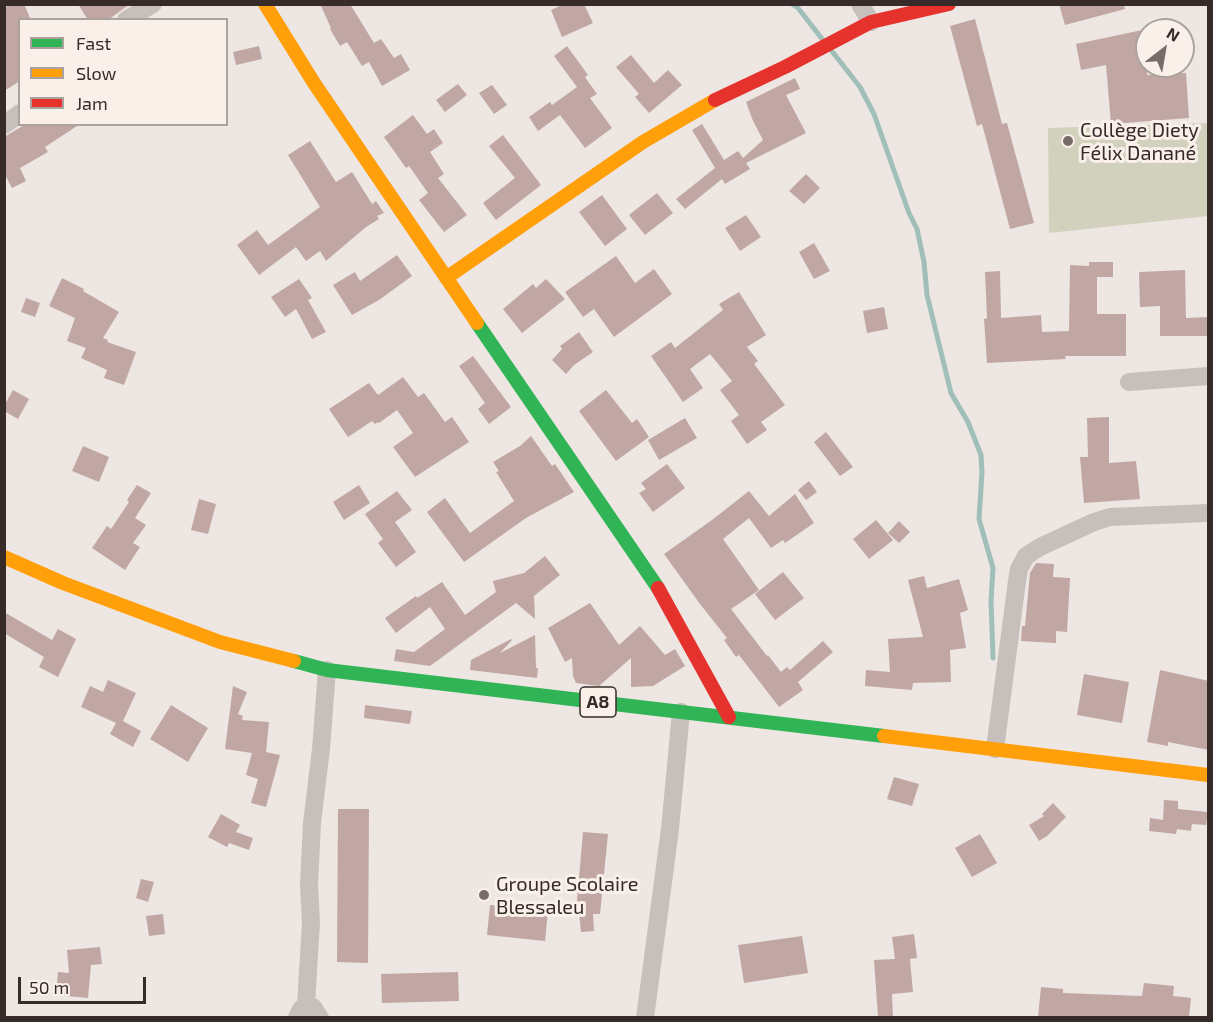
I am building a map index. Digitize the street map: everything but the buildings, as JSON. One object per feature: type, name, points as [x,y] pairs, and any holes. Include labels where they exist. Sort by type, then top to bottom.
[{"type":"street","points":[[129,18],[153,4]]},
{"type":"street","points":[[265,4],[314,83],[666,600],[729,717]]},
{"type":"street","points":[[860,4],[871,22]]},
{"type":"street","points":[[446,278],[643,142],[706,104],[785,67],[871,22],[949,4]]},
{"type":"street","points":[[4,125],[18,114]]},
{"type":"street","points":[[1129,382],[1209,376]]},
{"type":"street","points":[[994,749],[1017,581],[1019,569],[1026,556],[1040,547],[1110,517],[1209,513]]},
{"type":"street","name":"A8","points":[[4,557],[63,583],[220,642],[327,670],[1209,775]]},
{"type":"street","points":[[320,1017],[313,1007],[302,1011],[311,922],[309,885],[312,824],[327,670]]},
{"type":"street","points":[[645,1017],[681,712]]},
{"type":"green space","points":[[1208,123],[1208,216],[1049,233],[1048,128]]},
{"type":"waterway","points":[[792,4],[798,8],[823,40]]},
{"type":"waterway","points":[[831,50],[860,87],[874,114],[909,213],[917,229],[924,262],[927,295],[951,393],[968,422],[981,455],[979,519],[993,568],[991,601],[993,658]]},
{"type":"traffic: fast","points":[[477,323],[658,588]]},
{"type":"traffic: fast","points":[[294,661],[327,670],[884,736]]},
{"type":"traffic: slow","points":[[265,4],[314,83],[477,323]]},
{"type":"traffic: slow","points":[[446,278],[643,142],[715,100]]},
{"type":"traffic: slow","points":[[4,557],[63,583],[220,642],[294,661]]},
{"type":"traffic: slow","points":[[884,736],[1208,775]]},
{"type":"traffic: jam","points":[[715,100],[871,22],[949,4]]},
{"type":"traffic: jam","points":[[658,588],[729,717]]},
{"type":"place","name":"Collège Diety Félix Danané","points":[[1068,141]]},
{"type":"place","name":"Groupe Scolaire Blessaleu","points":[[484,895]]}]
